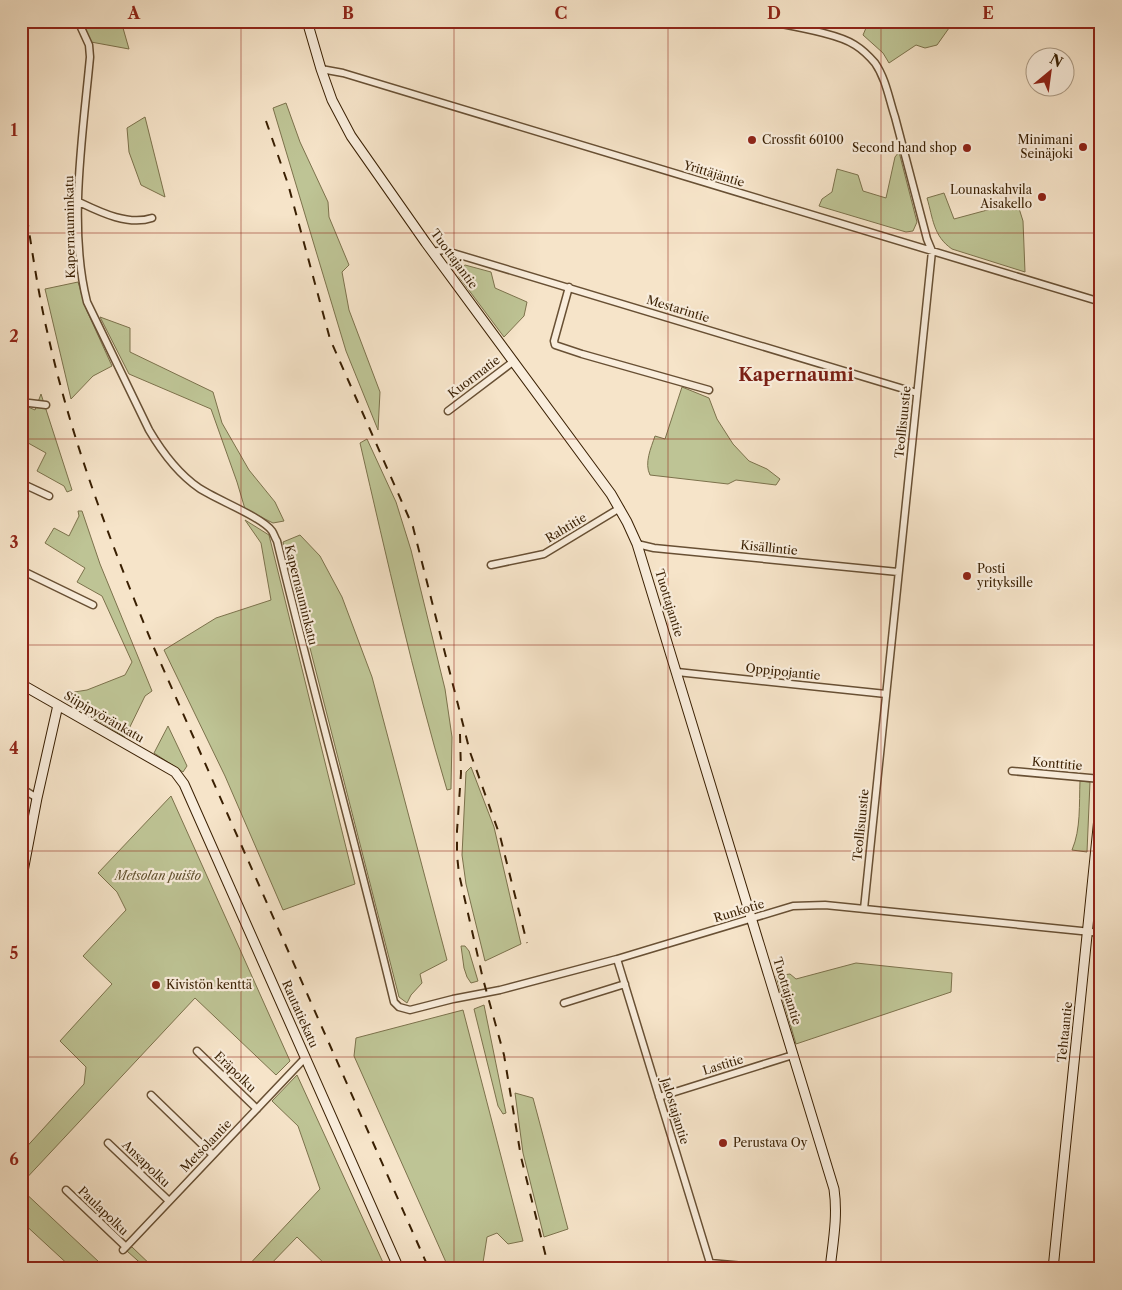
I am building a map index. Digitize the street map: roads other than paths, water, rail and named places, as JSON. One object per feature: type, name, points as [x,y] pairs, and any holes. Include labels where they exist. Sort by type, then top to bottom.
[{"type":"street","name":"Kapernauminkatu","points":[[78,21],[89,45],[90,57],[80,165],[79,202],[80,267],[87,302],[148,430],[160,449],[187,479],[204,492],[271,529],[276,541],[394,1002]]},
{"type":"street","name":"Tuottajantie","points":[[307,21],[332,100],[351,136],[433,252],[611,494],[620,508],[637,544],[834,1189],[836,1204],[830,1269]]},
{"type":"street","name":"Teollisuustie","points":[[766,21],[840,38],[854,44],[866,53],[875,64],[883,79],[905,152],[927,239],[932,251],[864,909]]},
{"type":"street","name":"Yrittäjäntie","points":[[321,69],[343,73],[1101,302]]},
{"type":"street","points":[[79,202],[131,220],[143,221],[152,218]]},
{"type":"street","name":"Mestarintie","points":[[433,252],[444,250],[917,393]]},
{"type":"street","points":[[569,287],[554,341],[555,345],[709,390]]},
{"type":"street","name":"Kuormatie","points":[[448,411],[514,361]]},
{"type":"street","points":[[21,402],[46,405]]},
{"type":"street","points":[[21,484],[49,496]]},
{"type":"street","name":"Rahtitie","points":[[491,565],[544,554],[620,508]]},
{"type":"street","name":"Kisällintie","points":[[637,544],[654,548],[898,572]]},
{"type":"street","points":[[21,570],[93,605]]},
{"type":"street","name":"Oppipojantie","points":[[677,672],[886,694]]},
{"type":"street","name":"Siipipyöränkatu","points":[[21,684],[174,772]]},
{"type":"street","points":[[21,882],[37,798],[58,705]]},
{"type":"street","name":"Konttitie","points":[[1012,771],[1101,779]]},
{"type":"street","name":"Rautatiekatu","points":[[174,772],[184,784],[399,1269]]},
{"type":"street","points":[[21,788],[37,798]]},
{"type":"street","name":"Tehtaantie","points":[[1054,1269],[1101,798]]},
{"type":"street","name":"Runkotie","points":[[394,1002],[399,1007],[410,1010],[500,990],[618,959],[793,906],[810,905],[864,909],[1101,933]]},
{"type":"street","name":"Jalostajantie","points":[[618,959],[710,1266]]},
{"type":"street","points":[[564,1003],[625,984]]},
{"type":"street","name":"Eräpolku","points":[[197,1051],[257,1109]]},
{"type":"street","name":"Lastitie","points":[[659,1096],[793,1055]]},
{"type":"street","name":"Metsolantie","points":[[124,1249],[306,1057]]},
{"type":"street","points":[[151,1095],[213,1155]]},
{"type":"street","name":"Ansapolku","points":[[108,1142],[169,1201]]},
{"type":"street","name":"Paulapolku","points":[[66,1190],[124,1249]]},
{"type":"street","points":[[710,1266],[778,1269]]},
{"type":"railway","points":[[266,121],[288,184],[330,339],[413,527],[470,752],[500,836],[527,943]]},
{"type":"railway","points":[[21,182],[48,335],[81,455],[108,533],[154,648],[429,1269]]},
{"type":"railway","points":[[460,734],[461,773],[457,831],[459,874],[483,979],[504,1055],[521,1157],[549,1269]]},
{"type":"place","name":"Crossfit 60100","points":[[752,140]]},
{"type":"place","name":"Minimani Seinäjoki","points":[[1083,147]]},
{"type":"place","name":"Second hand shop","points":[[967,148]]},
{"type":"place","name":"Lounaskahvila Aisakello","points":[[1042,197]]},
{"type":"place","name":"Posti yrityksille","points":[[967,576]]},
{"type":"place","name":"Kivistön kenttä","points":[[156,985]]},
{"type":"place","name":"Perustava Oy","points":[[723,1143]]},
{"type":"district","name":"Kapernaumi","points":[[796,375]]},
{"type":"park label","name":"Metsolan puisto","points":[[158,876]]}]
